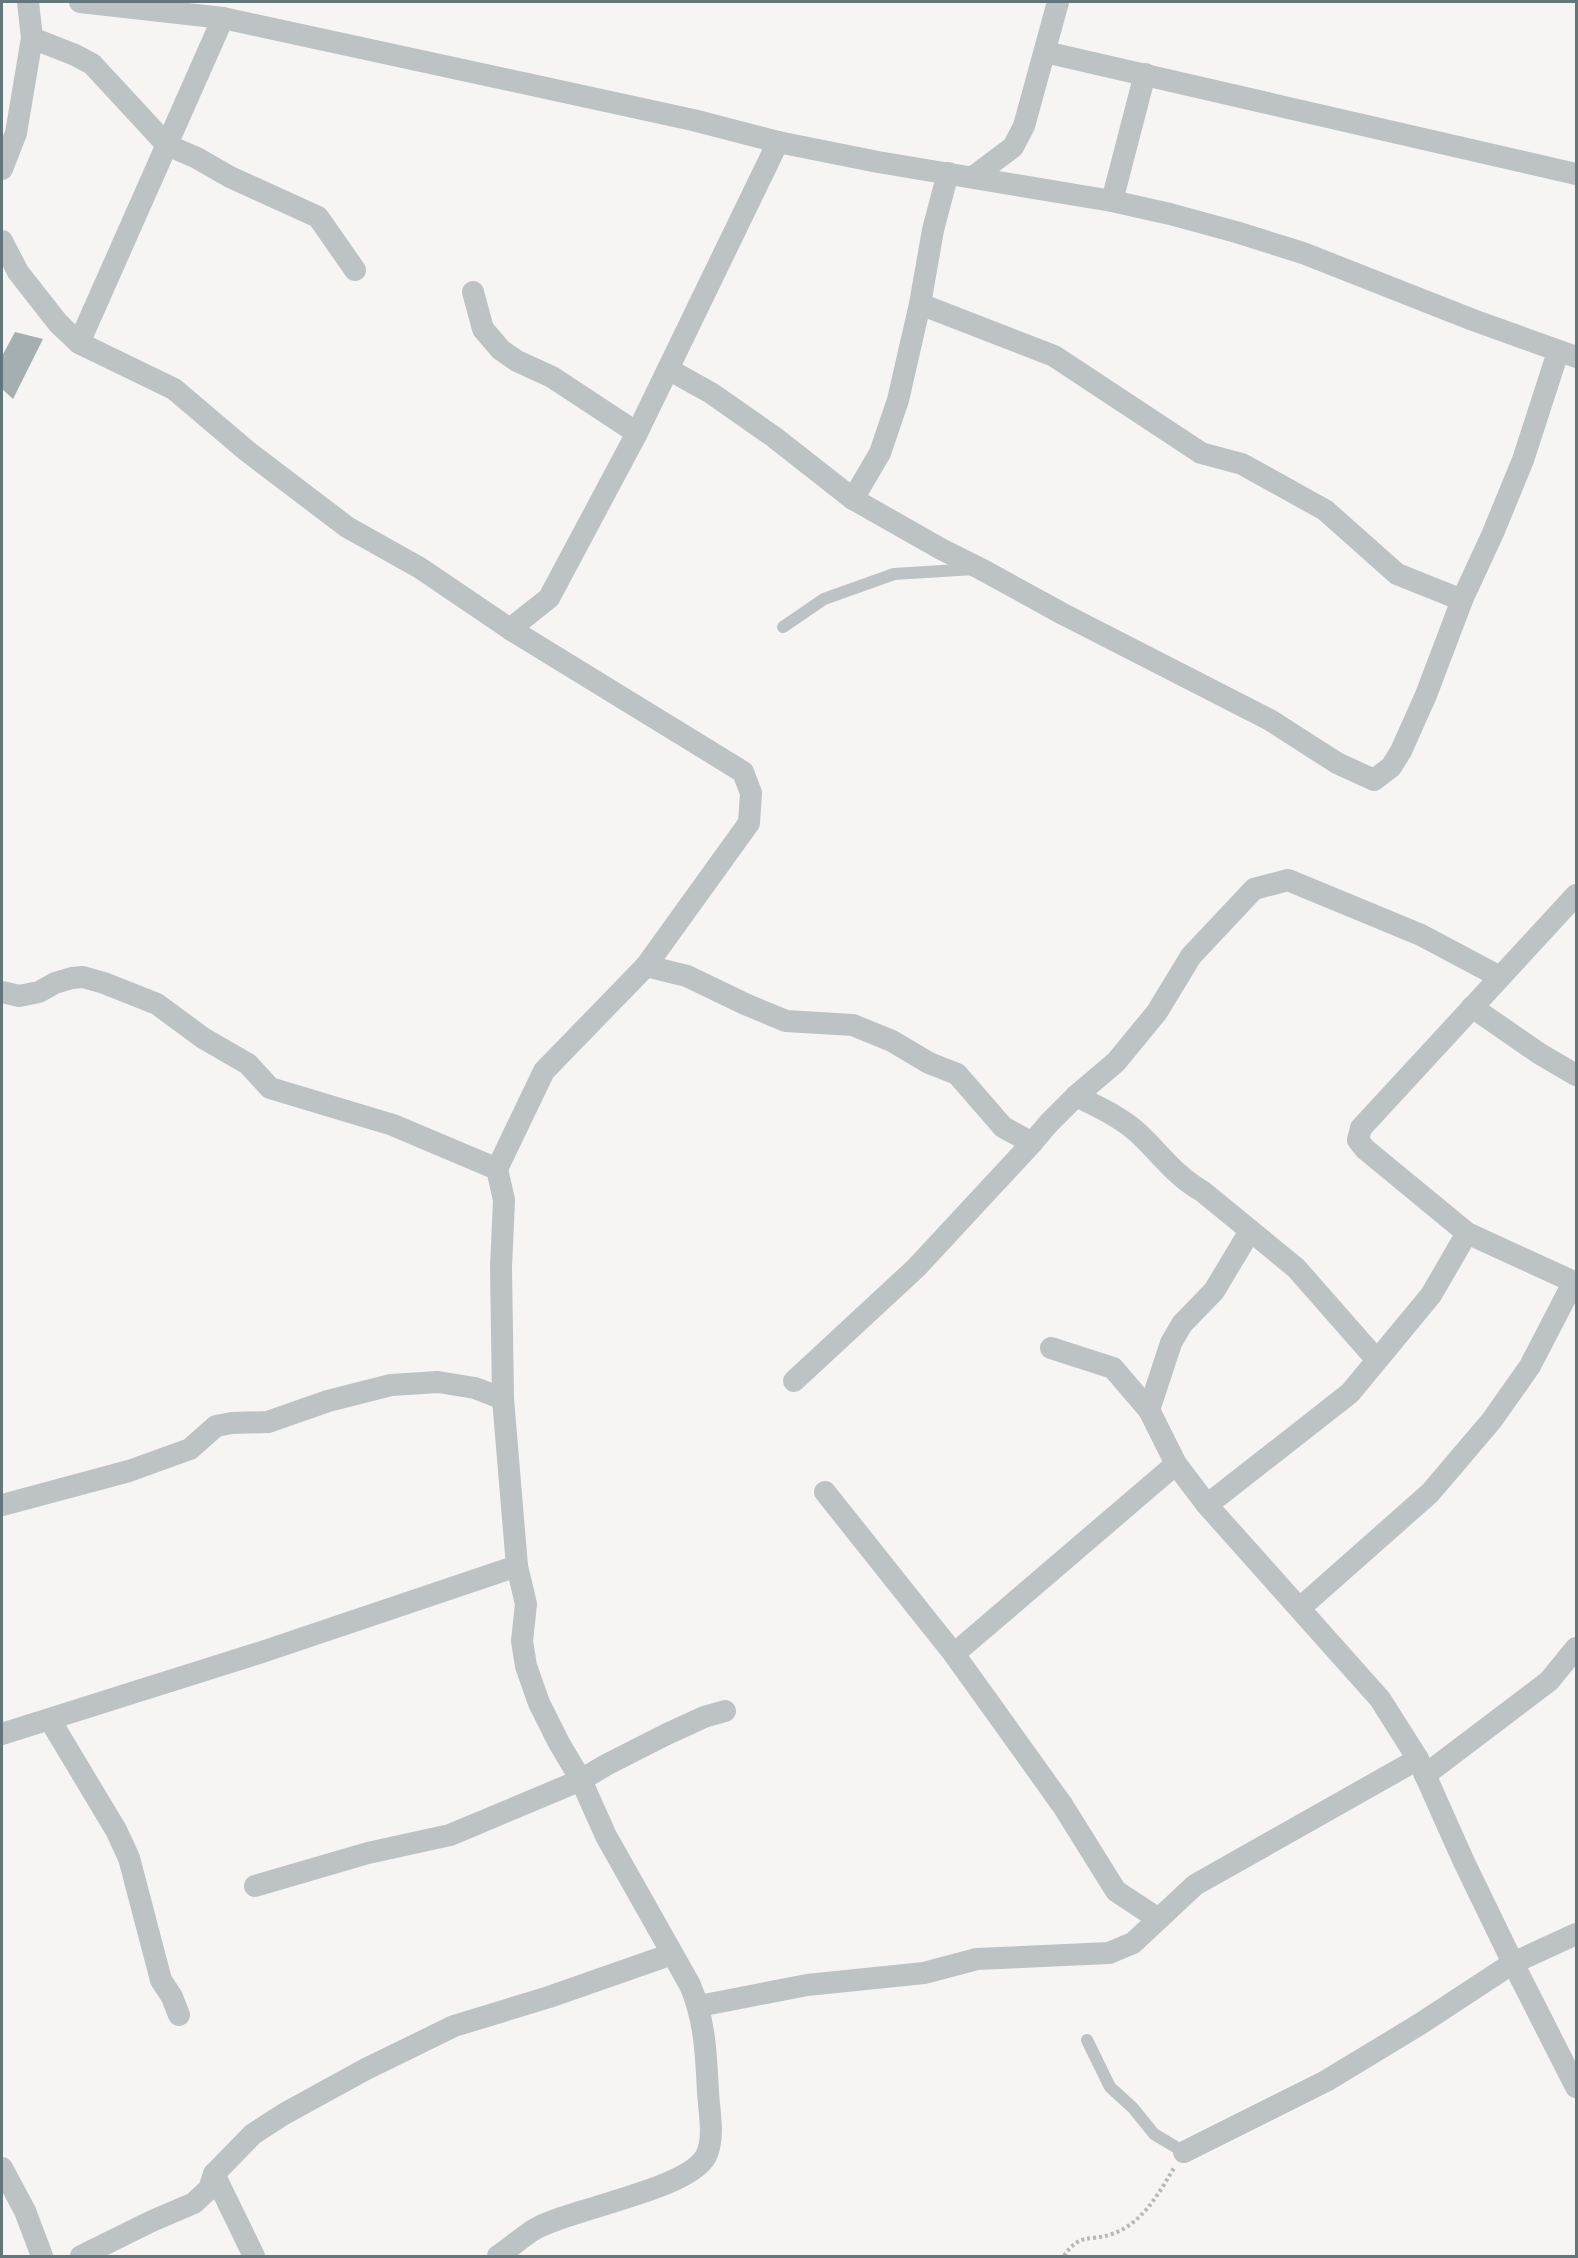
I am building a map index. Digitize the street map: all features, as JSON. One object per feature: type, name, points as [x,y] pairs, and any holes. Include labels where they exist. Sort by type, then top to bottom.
[{"type":"street","points":[[2,169],[16,133],[32,38],[28,2]]},
{"type":"street","points":[[80,2],[223,18],[693,120],[778,142],[878,162],[1112,201],[1236,232],[1303,253],[1392,289],[1567,354],[1462,600],[1426,695],[1401,751],[1391,767],[1374,780],[1337,763],[1270,720],[1063,614],[853,499],[774,437],[711,393],[668,369]]},
{"type":"street","points":[[973,177],[1013,147],[1024,126],[1058,2]]},
{"type":"street","points":[[79,344],[223,18]]},
{"type":"street","points":[[32,38],[92,64],[167,145],[318,218],[355,270]]},
{"type":"street","points":[[1045,52],[1576,174]]},
{"type":"street","points":[[1112,201],[1145,74]]},
{"type":"street","points":[[510,629],[549,598],[637,433],[778,142]]},
{"type":"street","points":[[853,499],[880,453],[898,400],[920,304],[933,230],[948,173]]},
{"type":"street","points":[[2,241],[18,272],[58,323],[79,344],[174,389],[247,451],[347,527],[420,568],[510,629],[743,772],[751,793],[749,823],[646,966],[544,1071],[497,1169],[504,1200],[501,1267],[503,1399],[517,1566],[526,1604],[522,1641],[526,1666],[544,1713],[581,1780],[606,1836],[690,1985],[699,2006],[706,2041],[710,2140],[706,2156],[698,2166],[679,2177],[644,2192],[568,2215],[535,2229],[498,2256]]},
{"type":"street","points":[[472,292],[483,329],[501,350],[517,361],[552,377],[637,433]]},
{"type":"street","points":[[920,304],[1054,356],[1201,453],[1242,464],[1325,510],[1398,574],[1462,600]]},
{"type":"street","points":[[794,1381],[916,1268],[1049,1123],[1122,1054],[1156,1012],[1191,956],[1254,889],[1288,879],[1421,935],[1500,977]]},
{"type":"street","points":[[1300,1608],[1430,1493],[1492,1419],[1530,1366],[1575,1282],[1467,1233],[1365,1149],[1358,1140],[1361,1128],[1576,895]]},
{"type":"street","points":[[646,966],[687,975],[745,1004],[786,1021],[853,1025],[892,1041],[929,1063],[957,1074],[1003,1127],[1032,1143]]},
{"type":"street","points":[[2,992],[19,996],[39,992],[55,983],[83,977],[104,983],[157,1004],[203,1038],[248,1064],[270,1088],[393,1125],[497,1169]]},
{"type":"street","points":[[1472,1007],[1540,1054],[1576,1075]]},
{"type":"street","points":[[1076,1096],[1136,1131],[1186,1183],[1202,1191],[1296,1268],[1376,1359]]},
{"type":"street","points":[[1149,1410],[1171,1343],[1182,1323],[1214,1291],[1250,1232]]},
{"type":"street","points":[[1207,1505],[1350,1393],[1431,1295],[1467,1233]]},
{"type":"street","points":[[1051,1348],[1113,1368],[1149,1410],[1176,1464],[1207,1505],[1380,1699],[1422,1767],[1513,1964],[1576,2087]]},
{"type":"street","points":[[2,1505],[129,1471],[180,1453],[205,1438],[216,1426],[268,1422],[328,1401],[391,1384],[438,1382],[475,1388],[503,1399]]},
{"type":"street","points":[[954,1654],[1176,1464]]},
{"type":"street","points":[[825,1492],[954,1654],[1063,1806],[1116,1891],[1157,1918]]},
{"type":"street","points":[[2,1734],[261,1652],[517,1566]]},
{"type":"street","points":[[699,2006],[807,1985],[924,1973],[977,1959],[1109,1953],[1133,1943],[1157,1918],[1195,1885],[1422,1767],[1549,1681],[1576,1648]]},
{"type":"street","points":[[255,1886],[368,1853],[450,1835],[581,1780],[665,1735],[704,1717],[725,1711]]},
{"type":"street","points":[[50,1720],[116,1830],[129,1858],[158,1971],[179,2015]]},
{"type":"street","points":[[1184,2152],[1326,2081],[1513,1964],[1576,1934]]},
{"type":"street","points":[[81,2256],[194,2203],[209,2189],[214,2174],[253,2134],[276,2119],[400,2052],[454,2026],[549,1997],[672,1954]]},
{"type":"street","points":[[2,2168],[25,2211],[42,2256]]},
{"type":"street","points":[[214,2174],[254,2256]]},
{"type":"lane","points":[[783,627],[824,599],[894,574],[981,569]]},
{"type":"lane","points":[[1087,2040],[1110,2086],[1154,2134],[1184,2152]]},
{"type":"path","points":[[1064,2256],[1072,2245],[1082,2240],[1113,2234],[1141,2216],[1160,2193],[1184,2152]]},
{"type":"building","points":[[15,332],[43,339],[13,399],[2,389],[2,356]]}]
